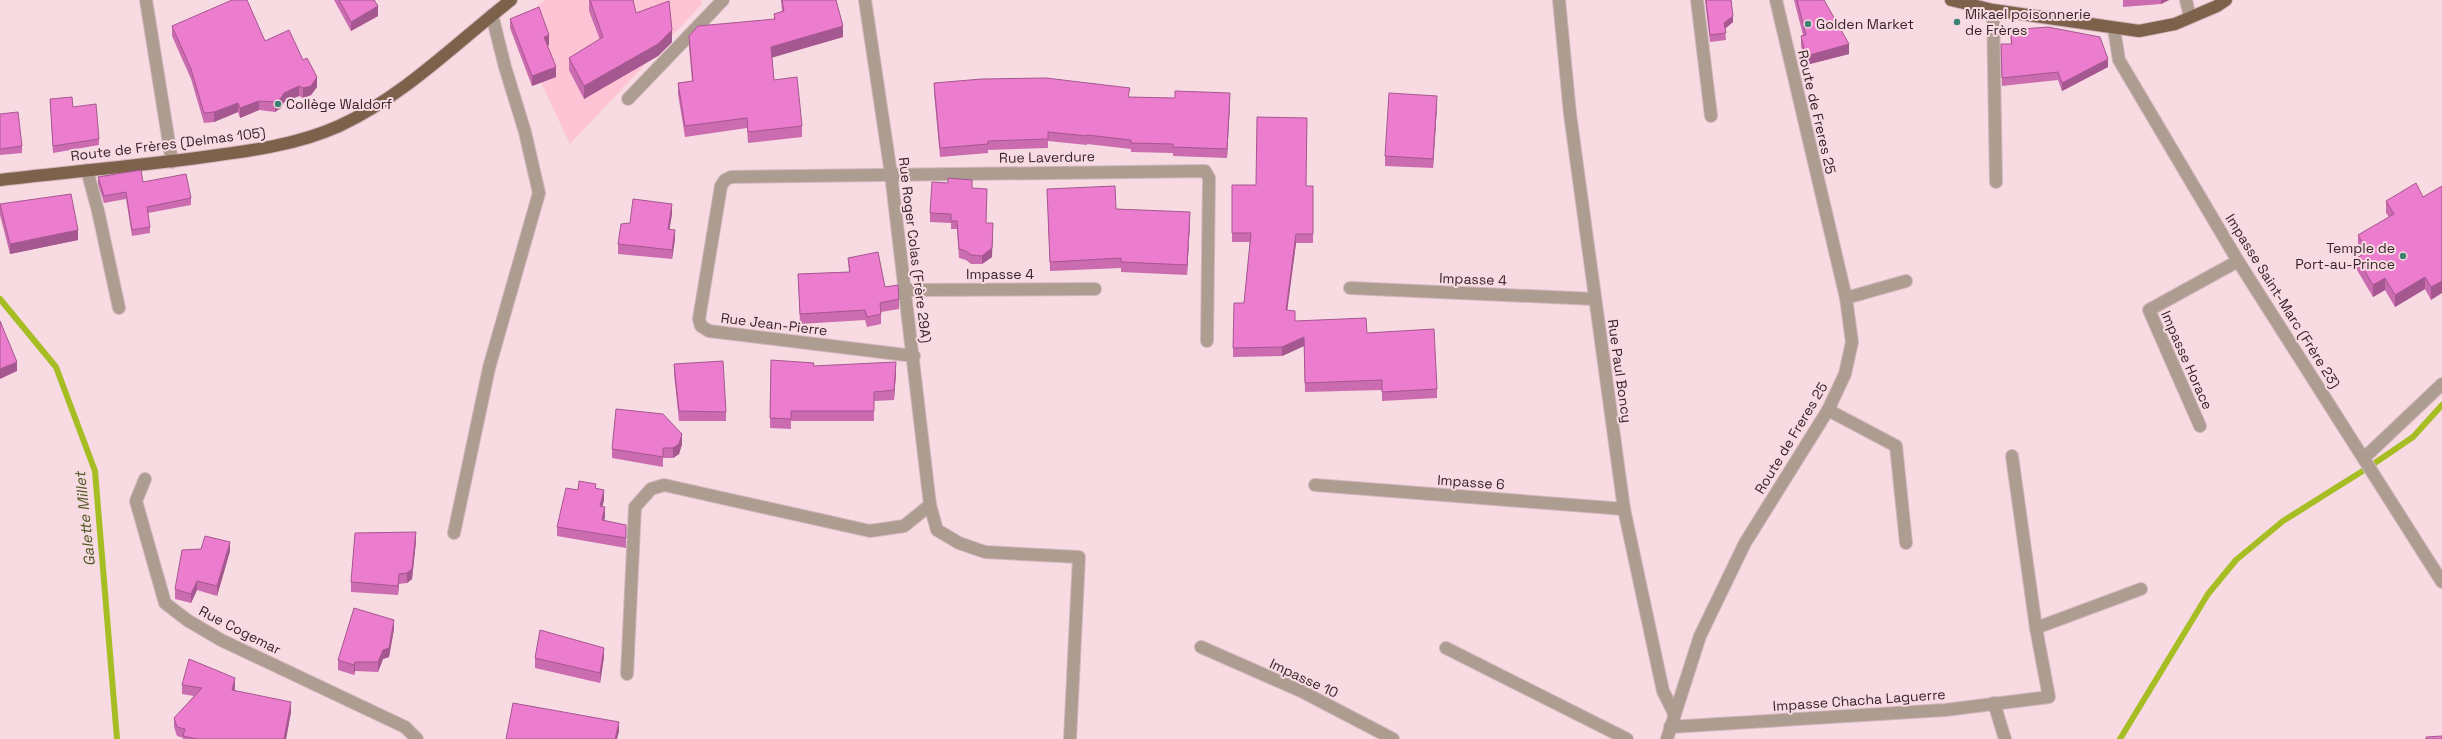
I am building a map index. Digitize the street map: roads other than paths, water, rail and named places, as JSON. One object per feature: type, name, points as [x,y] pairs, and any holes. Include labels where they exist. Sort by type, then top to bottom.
[{"type":"main road","name":"Route de Frères (Delmas 105)","points":[[0,180],[172,162],[235,153],[296,141],[338,126],[389,98],[441,59],[511,0]]},
{"type":"main road","points":[[1951,0],[1993,10],[2114,29],[2138,31],[2175,24],[2226,0]]},
{"type":"street","points":[[146,0],[172,162]]},
{"type":"street","points":[[628,99],[723,0]]},
{"type":"street","name":"Rue Roger Colas (Frère 29A)","points":[[865,0],[891,174],[914,356],[930,505],[937,530],[959,544],[985,552],[1079,557],[1070,739]]},
{"type":"street","name":"Rue Paul Boncy","points":[[1559,0],[1570,114],[1624,508],[1663,691],[1674,713]]},
{"type":"street","points":[[1697,0],[1711,116]]},
{"type":"street","name":"Route de Freres 25","points":[[1674,713],[1700,636],[1746,544],[1828,410],[1845,374],[1852,342],[1846,298],[1776,0]]},
{"type":"street","points":[[2186,0],[2190,17]]},
{"type":"street","points":[[1993,10],[1996,182]]},
{"type":"street","points":[[454,533],[489,368],[539,193],[525,132],[504,67],[492,15]]},
{"type":"street","name":"Impasse Saint-Marc (Frère 23)","points":[[2114,29],[2119,60],[2238,261],[2442,582]]},
{"type":"street","points":[[87,170],[98,211],[119,308]]},
{"type":"street","name":"Rue Laverdure","points":[[720,186],[725,180],[731,177],[1205,171],[1209,178],[1208,341]]},
{"type":"street","name":"Rue Jean-Pierre","points":[[720,186],[699,319],[701,326],[709,331],[914,356]]},
{"type":"street","name":"Impasse Horace","points":[[2200,426],[2149,310],[2238,261]]},
{"type":"street","points":[[1846,298],[1906,281]]},
{"type":"street","name":"Impasse 4","points":[[1350,288],[1595,299]]},
{"type":"street","name":"Impasse 4","points":[[905,290],[1095,289]]},
{"type":"street","points":[[2364,458],[2442,384]]},
{"type":"street","points":[[1828,410],[1896,446],[1906,543]]},
{"type":"street","points":[[2012,456],[2036,628],[2141,589]]},
{"type":"street","name":"Rue Cogemar","points":[[145,479],[136,501],[165,603],[186,620],[221,640],[405,727],[417,739]]},
{"type":"street","points":[[627,674],[635,507],[651,489],[664,485],[870,531],[904,526],[930,505]]},
{"type":"street","name":"Impasse 6","points":[[1315,485],[1624,508]]},
{"type":"street","name":"Impasse Chacha Laguerre","points":[[1670,727],[1945,710],[2049,697],[2036,628]]},
{"type":"street","name":"Impasse 10","points":[[1201,647],[1301,691],[1393,739]]},
{"type":"street","points":[[1446,648],[1627,739]]},
{"type":"street","points":[[1994,703],[2005,739]]},
{"type":"street","points":[[1667,739],[1674,713]]},
{"type":"waterway","name":"Galette Millet","points":[[0,299],[56,367],[95,471],[117,739]]},
{"type":"waterway","points":[[2120,739],[2208,594],[2236,560],[2283,521],[2369,467],[2413,437],[2442,405]]},
{"type":"place","name":"Mikael poisonnerie de Frères","points":[[1957,22]]},
{"type":"place","name":"Golden Market","points":[[1808,24]]},
{"type":"place","name":"Collège Waldorf","points":[[278,104]]},
{"type":"place","name":"Temple de Port-au-Prince","points":[[2403,256]]}]
